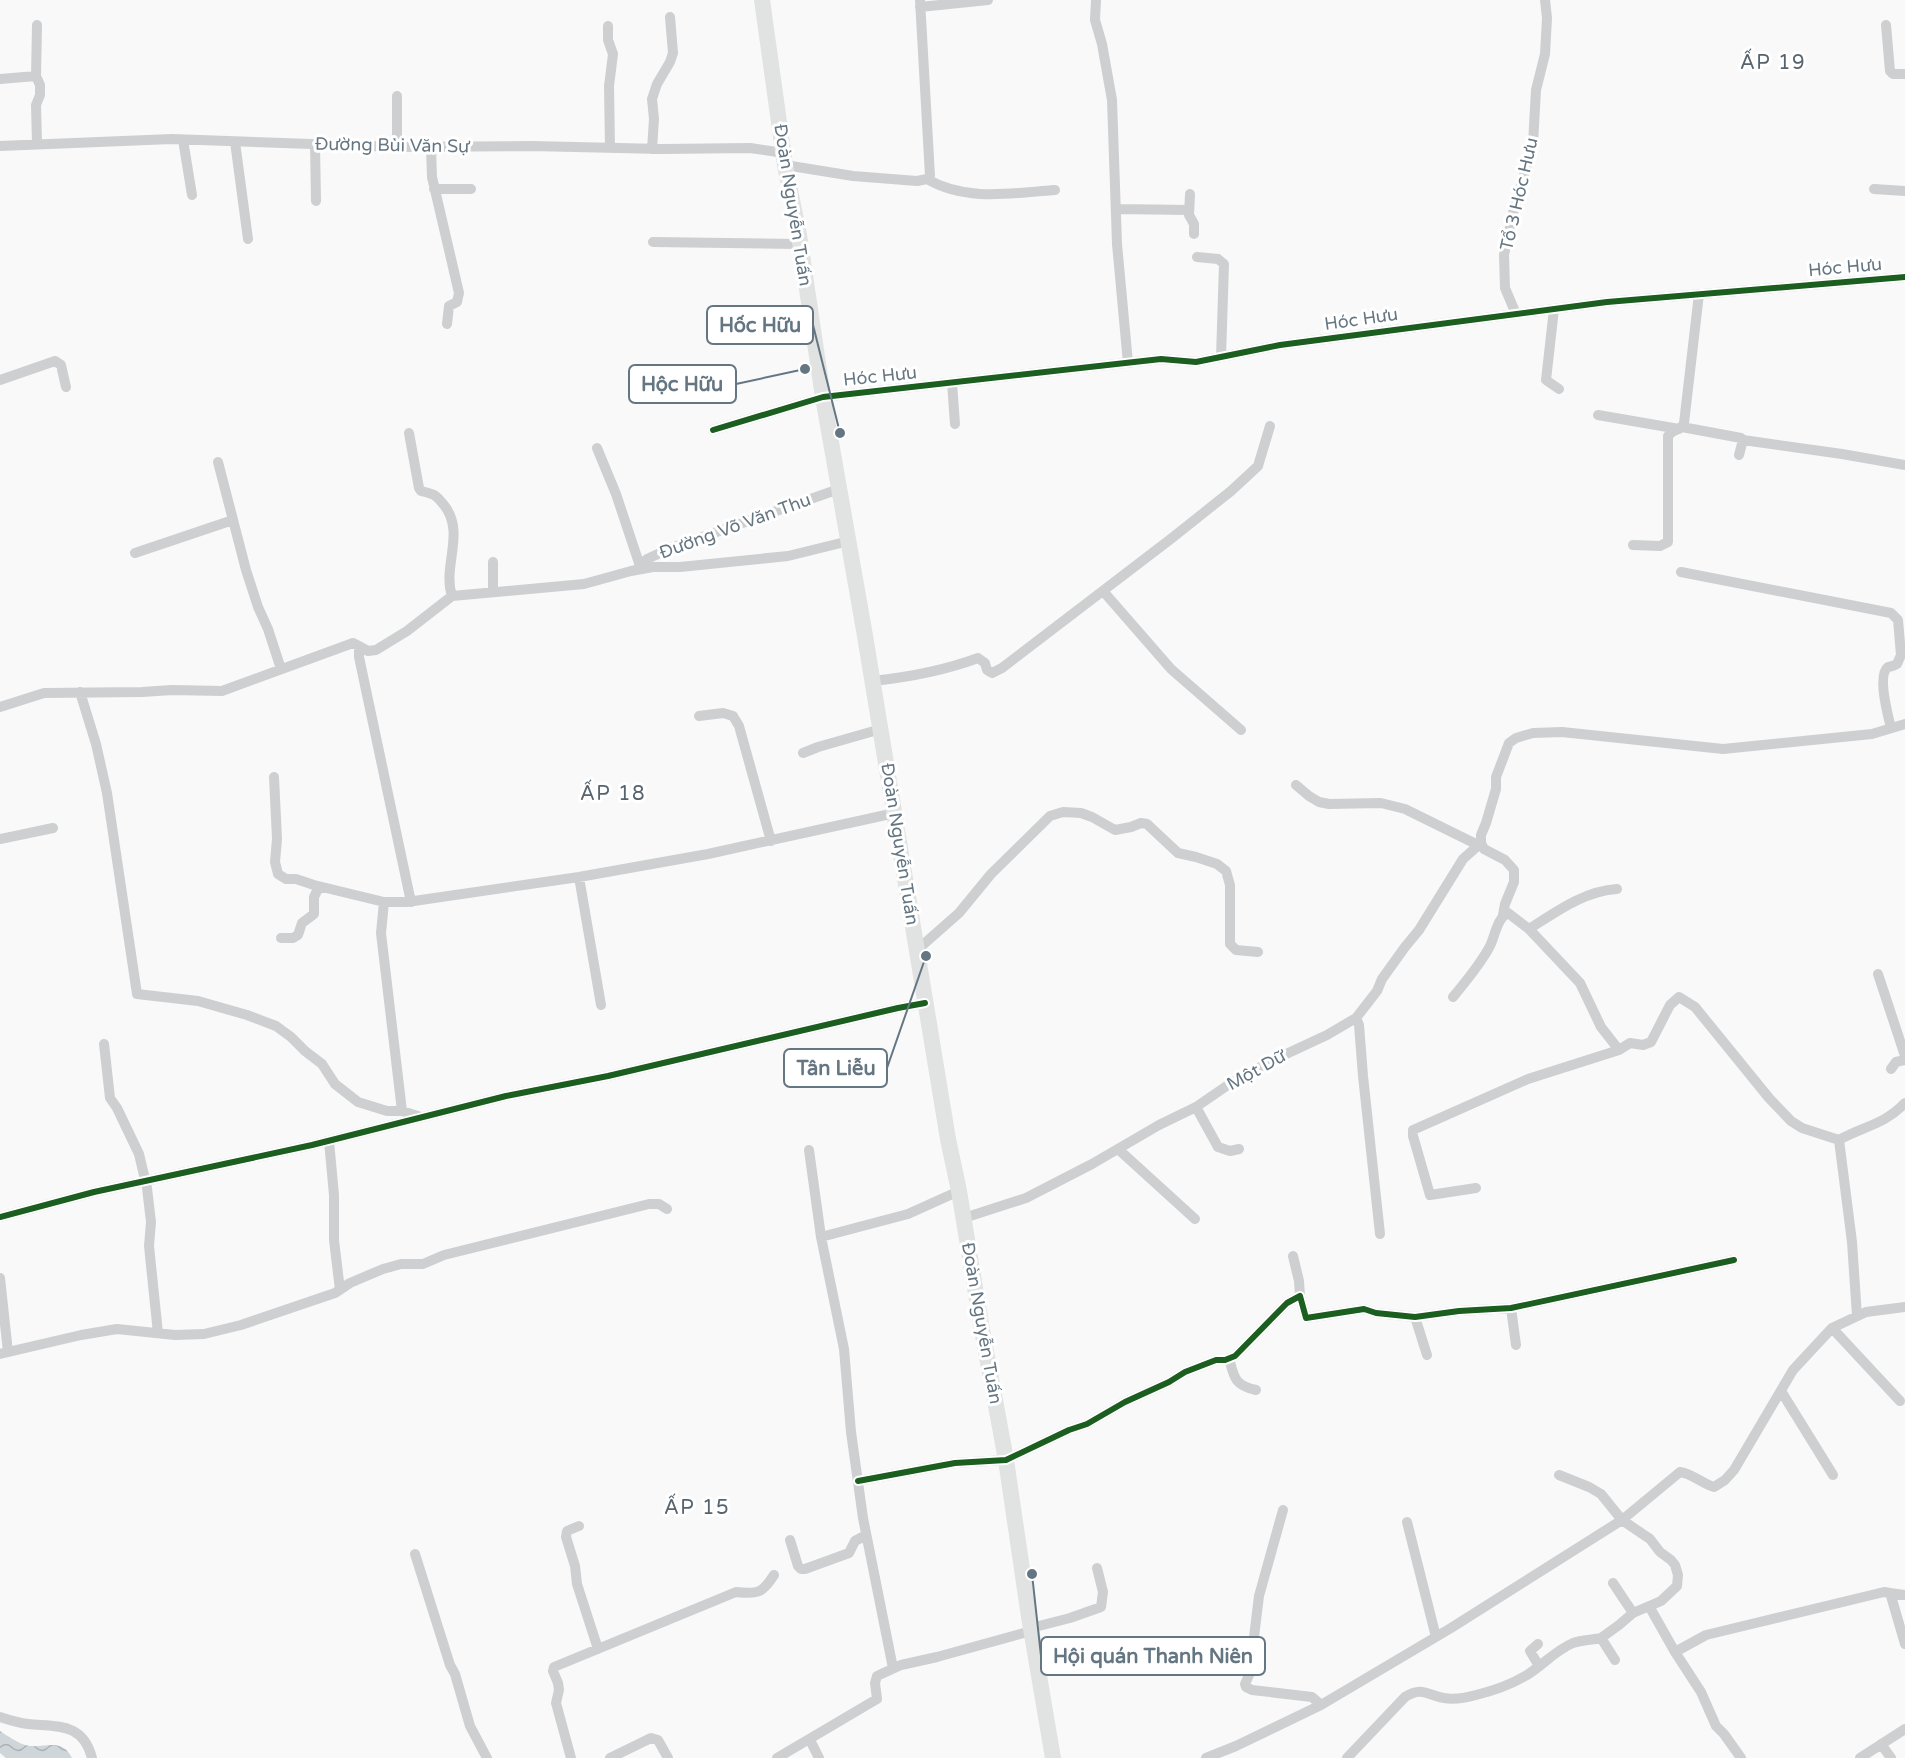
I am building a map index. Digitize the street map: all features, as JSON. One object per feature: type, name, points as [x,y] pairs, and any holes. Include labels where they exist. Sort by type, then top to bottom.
[{"type":"main road","name":"Đoàn Nguyễn Tuấn","points":[[762,0],[823,397],[873,681],[948,1138],[1006,1460],[1053,1758]]},
{"type":"street","points":[[987,0],[920,4],[930,172],[927,179],[937,185],[960,192],[980,195],[1055,190]]},
{"type":"street","points":[[1096,0],[1095,20],[1102,44],[1112,100],[1117,244],[1128,363]]},
{"type":"street","name":"Tổ 3 Hóc Hưu","points":[[1516,314],[1505,288],[1504,255],[1513,213],[1533,144],[1536,90],[1545,54],[1547,18],[1545,0]]},
{"type":"street","points":[[652,149],[654,118],[652,99],[673,53],[670,17]]},
{"type":"street","points":[[1886,24],[1890,71],[1893,74],[1905,74]]},
{"type":"street","points":[[37,25],[36,76],[40,85],[36,105],[37,144]]},
{"type":"street","points":[[608,26],[608,40],[613,54],[609,86],[610,148]]},
{"type":"street","points":[[0,79],[36,76]]},
{"type":"street","points":[[397,96],[397,147]]},
{"type":"street","name":"Đường Bùi Văn Sự","points":[[0,146],[183,140],[397,147],[750,148],[853,176],[918,181],[927,179]]},
{"type":"street","points":[[183,140],[192,195]]},
{"type":"street","points":[[235,142],[248,239]]},
{"type":"street","points":[[315,144],[316,201]]},
{"type":"street","points":[[431,147],[430,160],[434,189],[459,293],[457,302],[449,306],[447,324]]},
{"type":"street","points":[[434,189],[471,189]]},
{"type":"street","points":[[1874,189],[1905,191]]},
{"type":"street","points":[[1190,194],[1189,215],[1194,224],[1194,234]]},
{"type":"street","points":[[1117,209],[1189,210]]},
{"type":"street","points":[[653,242],[800,244]]},
{"type":"street","points":[[1197,257],[1218,259],[1224,264],[1221,357]]},
{"type":"street","name":"Hóc Hưu","points":[[713,430],[823,397],[1128,363],[1161,360],[1196,362],[1281,345],[1607,302],[1905,277]]},
{"type":"street","points":[[1680,428],[1699,294]]},
{"type":"street","points":[[1554,309],[1546,380],[1559,389]]},
{"type":"street","points":[[0,380],[55,361],[61,365],[66,387]]},
{"type":"street","points":[[952,383],[955,424]]},
{"type":"street","points":[[1599,415],[1905,465]]},
{"type":"street","points":[[873,681],[915,676],[952,668],[978,658],[992,673],[1002,668],[1189,525],[1258,466],[1270,426]]},
{"type":"street","points":[[1633,545],[1660,546],[1668,542],[1668,436],[1680,428]]},
{"type":"street","points":[[409,433],[419,488],[438,498],[452,521],[454,537],[450,585],[452,596]]},
{"type":"street","points":[[1739,455],[1743,440]]},
{"type":"street","points":[[597,448],[616,494],[638,568]]},
{"type":"street","points":[[218,462],[255,598],[281,669]]},
{"type":"street","name":"Đường Võ Văn Thu","points":[[638,568],[647,559],[691,539],[839,489]]},
{"type":"street","points":[[135,554],[233,520]]},
{"type":"street","points":[[0,707],[44,693],[222,691],[353,643],[368,651],[376,650],[390,643],[452,596],[584,584],[638,568],[703,565],[788,556],[849,541]]},
{"type":"street","points":[[493,562],[493,592]]},
{"type":"street","points":[[1682,572],[1891,613],[1898,620],[1901,656],[1897,664],[1888,667],[1884,674],[1885,699],[1891,728]]},
{"type":"street","points":[[1103,591],[1171,669],[1241,730]]},
{"type":"street","points":[[359,646],[366,690],[411,902]]},
{"type":"street","points":[[80,692],[96,744],[107,793],[137,994],[198,1001],[248,1015],[276,1026],[322,1064],[335,1084],[358,1102],[387,1111],[402,1111],[421,1118]]},
{"type":"street","points":[[699,716],[723,713],[733,716],[739,726],[771,841]]},
{"type":"street","points":[[1479,844],[1496,789],[1496,777],[1509,743],[1516,738],[1533,733],[1562,732],[1723,749],[1872,734],[1905,724]]},
{"type":"street","points":[[803,753],[881,729]]},
{"type":"street","points":[[274,777],[277,839],[275,862],[278,874],[286,879],[296,879],[384,902],[411,902],[579,877],[771,841],[895,813]]},
{"type":"street","points":[[1296,785],[1319,802],[1329,804],[1381,803],[1405,809],[1479,844],[1511,865],[1514,870],[1514,882],[1490,945],[1479,965],[1453,997]]},
{"type":"street","points":[[917,950],[959,913],[991,874],[1050,816],[1072,812],[1092,817],[1115,830],[1141,823],[1148,824],[1178,853],[1217,864],[1226,872],[1230,885],[1230,944],[1236,950],[1258,952]]},
{"type":"street","points":[[0,839],[53,828]]},
{"type":"street","name":"Một Dữ","points":[[964,1218],[1026,1198],[1196,1107],[1261,1066],[1340,1029],[1356,1018],[1377,991],[1382,979],[1405,946],[1419,930],[1463,859],[1479,844]]},
{"type":"street","points":[[579,877],[601,1005]]},
{"type":"street","points":[[281,938],[293,938],[298,935],[302,923],[314,915],[314,897],[320,887]]},
{"type":"street","points":[[1529,929],[1575,901],[1595,893],[1617,889]]},
{"type":"street","points":[[384,902],[381,933],[402,1111]]},
{"type":"street","points":[[1503,915],[1508,914],[1529,929],[1580,983],[1601,1027],[1619,1050]]},
{"type":"street","points":[[1878,974],[1905,1058],[1896,1062],[1891,1069]]},
{"type":"street","points":[[1476,1188],[1430,1195],[1413,1130],[1528,1079],[1619,1050],[1630,1043],[1643,1045],[1651,1042],[1670,1005],[1679,997],[1695,1007],[1769,1098],[1791,1121],[1802,1128],[1839,1140],[1881,1122],[1905,1103]]},
{"type":"street","points":[[0,1216],[93,1192],[329,1141],[506,1096],[608,1076],[886,1010],[925,1003]]},
{"type":"street","points":[[1356,1018],[1359,1025],[1362,1076],[1380,1234]]},
{"type":"street","points":[[104,1044],[110,1098],[139,1154],[145,1181],[151,1221],[149,1246],[158,1333]]},
{"type":"street","points":[[1196,1107],[1218,1147],[1230,1151],[1239,1149]]},
{"type":"street","points":[[1839,1140],[1852,1242],[1857,1316]]},
{"type":"street","points":[[329,1141],[334,1195],[334,1240],[340,1290]]},
{"type":"street","points":[[1118,1149],[1195,1219]]},
{"type":"street","points":[[809,1150],[821,1237],[844,1349],[851,1432],[866,1535],[893,1668]]},
{"type":"street","points":[[821,1237],[908,1214],[959,1191]]},
{"type":"street","points":[[0,1278],[4,1353],[117,1329],[175,1335],[204,1334],[276,1314],[335,1293],[350,1283],[401,1264],[423,1264],[444,1256],[649,1204],[659,1204],[667,1209]]},
{"type":"street","points":[[1293,1256],[1306,1318],[1364,1309],[1376,1313],[1415,1317],[1459,1311],[1511,1308],[1734,1260]]},
{"type":"street","points":[[858,1481],[955,1464],[1006,1460],[1069,1430],[1088,1424],[1125,1402],[1169,1382],[1185,1371],[1228,1358],[1242,1350],[1287,1303],[1300,1296]]},
{"type":"street","points":[[1206,1758],[1236,1746],[1321,1704],[1436,1636],[1622,1520],[1680,1473],[1685,1472],[1704,1484],[1714,1487],[1725,1480],[1748,1448],[1793,1370],[1832,1328],[1866,1312],[1905,1307]]},
{"type":"street","points":[[1511,1308],[1516,1345]]},
{"type":"street","points":[[1415,1317],[1427,1355]]},
{"type":"street","points":[[1832,1328],[1900,1401]]},
{"type":"street","points":[[1228,1358],[1238,1383],[1256,1390]]},
{"type":"street","points":[[1781,1391],[1833,1475]]},
{"type":"street","points":[[1347,1758],[1413,1691],[1460,1700],[1511,1683],[1576,1642],[1601,1638],[1633,1612],[1661,1601],[1677,1586],[1677,1570],[1671,1560],[1660,1552],[1650,1539],[1622,1520],[1601,1494],[1559,1475]]},
{"type":"street","points":[[1282,1510],[1259,1596],[1253,1666],[1245,1684],[1252,1690],[1312,1697],[1321,1704]]},
{"type":"street","points":[[1407,1521],[1436,1636]]},
{"type":"street","points":[[579,1526],[567,1531],[566,1537],[575,1566],[577,1584],[598,1649]]},
{"type":"street","points":[[790,1540],[798,1566],[805,1569],[849,1553],[855,1541],[866,1535]]},
{"type":"street","points":[[415,1554],[470,1726],[487,1758]]},
{"type":"street","points":[[777,1758],[877,1699],[875,1683],[877,1676],[893,1668],[1031,1630],[1101,1607],[1103,1592],[1097,1568]]},
{"type":"street","points":[[571,1758],[556,1703],[559,1690],[553,1671],[554,1667],[736,1592],[752,1594],[759,1592],[774,1575]]},
{"type":"street","points":[[1613,1583],[1633,1612]]},
{"type":"street","points":[[1675,1652],[1706,1635],[1868,1595],[1890,1593],[1905,1595]]},
{"type":"street","points":[[1890,1593],[1905,1644]]},
{"type":"street","points":[[1649,1606],[1701,1692],[1716,1725],[1741,1758]]},
{"type":"street","points":[[1601,1638],[1615,1660]]},
{"type":"street","points":[[1538,1644],[1530,1651],[1539,1666]]},
{"type":"street","points":[[0,1717],[24,1724],[72,1729],[87,1745],[92,1758]]},
{"type":"street","points":[[1860,1758],[1905,1729]]},
{"type":"street","points":[[610,1758],[651,1738],[658,1740],[668,1758]]},
{"type":"street","points":[[810,1740],[819,1758]]},
{"type":"street","points":[[1881,1744],[1891,1758]]},
{"type":"water","points":[[0,1731],[25,1745],[62,1747],[72,1758],[6,1758],[0,1753]]},
{"type":"cycle path","points":[[713,430],[823,397],[1161,359],[1196,362],[1280,345],[1607,302],[1905,277]]},
{"type":"cycle path","points":[[0,1217],[94,1192],[312,1145],[506,1096],[608,1076],[925,1003]]},
{"type":"cycle path","points":[[858,1481],[955,1463],[1006,1460],[1069,1430],[1087,1424],[1185,1372],[1216,1360],[1225,1360],[1235,1356],[1287,1303],[1300,1296],[1306,1318],[1364,1309],[1376,1313],[1415,1317],[1459,1311],[1511,1308],[1734,1260]]},
{"type":"place","name":"Hộc Hữu","points":[[805,369]]},
{"type":"place","name":"Hốc Hữu","points":[[840,433]]},
{"type":"place","name":"Tân Liễu","points":[[926,956]]},
{"type":"place","name":"Hội quán Thanh Niên","points":[[1032,1574]]},
{"type":"district","name":"ẤP 19","points":[[1773,63]]},
{"type":"district","name":"ẤP 18","points":[[613,794]]},
{"type":"district","name":"ẤP 15","points":[[697,1508]]}]
